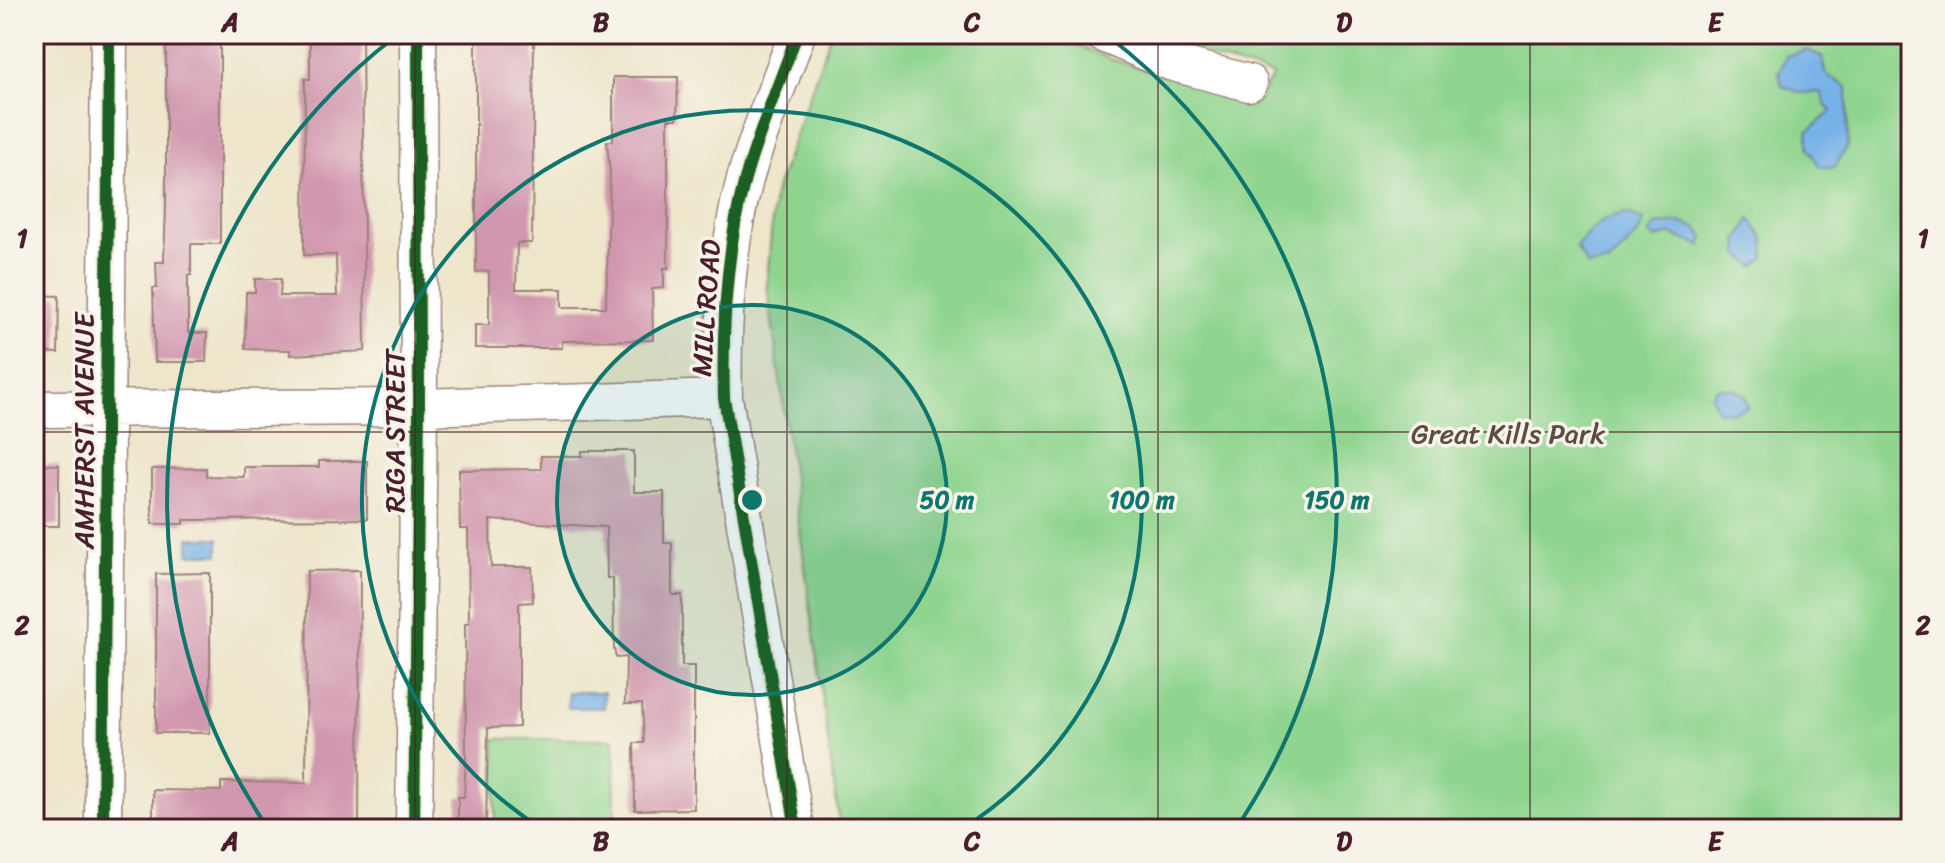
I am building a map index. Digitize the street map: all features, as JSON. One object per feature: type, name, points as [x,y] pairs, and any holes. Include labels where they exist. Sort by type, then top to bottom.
[{"type":"street","name":"AMHERST AVENUE","points":[[103,829],[109,34]]},
{"type":"street","name":"RIGA STREET","points":[[414,829],[419,407],[418,34]]},
{"type":"street","name":"MILL ROAD","points":[[796,829],[724,398],[723,341],[733,237],[746,178],[797,34]]},
{"type":"street","points":[[1103,34],[1170,62],[1249,83]]},
{"type":"street","points":[[34,409],[419,407],[724,398]]},
{"type":"green space","name":"Great Kills Park","points":[[831,34],[1051,34],[1110,59],[1258,101],[1273,75],[1129,34],[1911,34],[1911,829],[840,829],[767,284],[774,195]]},
{"type":"green space","points":[[495,739],[614,739],[615,829],[495,829]]},
{"type":"water","points":[[1807,50],[1823,57],[1825,74],[1847,87],[1848,145],[1835,167],[1820,167],[1808,148],[1808,131],[1832,111],[1825,104],[1821,92],[1801,93],[1782,86],[1779,72],[1786,56]]},
{"type":"water","points":[[1627,214],[1644,221],[1638,234],[1610,263],[1588,266],[1576,247],[1598,224]]},
{"type":"water","points":[[1750,219],[1764,239],[1765,257],[1755,267],[1739,254],[1738,240]]},
{"type":"water","points":[[1680,222],[1698,228],[1704,238],[1701,246],[1671,234],[1655,239],[1650,233],[1656,225]]},
{"type":"water","points":[[1717,388],[1733,389],[1745,396],[1748,407],[1735,412],[1718,411],[1711,396]]},
{"type":"water","points":[[189,538],[219,538],[219,554],[189,554]]},
{"type":"water","points":[[568,692],[604,692],[604,708],[568,708]]},
{"type":"building","points":[[166,34],[220,34],[220,244],[191,244],[191,275],[188,275],[188,333],[207,333],[206,362],[155,362],[153,288],[157,288],[156,262],[164,262],[166,206]]},
{"type":"building","points":[[310,34],[362,34],[365,351],[290,355],[290,350],[245,349],[246,292],[255,292],[255,279],[281,279],[280,296],[337,296],[336,255],[304,255],[305,79],[310,79]]},
{"type":"building","points":[[476,34],[534,34],[532,243],[517,243],[516,289],[562,289],[562,307],[606,307],[610,174],[607,141],[613,141],[613,77],[678,77],[677,119],[668,119],[668,268],[664,268],[664,288],[652,289],[653,340],[562,341],[562,348],[475,348],[475,325],[489,325],[489,271],[476,272]]},
{"type":"building","points":[[34,295],[59,296],[58,353],[34,352]]},
{"type":"building","points":[[582,451],[634,451],[634,492],[664,492],[664,543],[672,543],[672,595],[682,595],[682,666],[694,666],[694,809],[635,810],[634,743],[644,743],[642,704],[625,704],[626,657],[616,658],[614,649],[613,578],[607,578],[606,527],[490,520],[491,567],[532,567],[533,602],[519,603],[519,727],[488,728],[486,829],[458,829],[458,797],[464,797],[465,623],[469,623],[468,529],[460,529],[459,470],[541,469],[541,456],[582,456]]},
{"type":"building","points":[[319,461],[367,461],[367,519],[184,520],[184,524],[152,524],[152,469],[206,468],[206,476],[244,477],[244,467],[319,467]]},
{"type":"building","points":[[34,464],[59,465],[59,526],[34,526]]},
{"type":"building","points":[[360,570],[359,829],[153,829],[153,790],[221,791],[221,782],[306,783],[307,571]]},
{"type":"building","points":[[210,573],[210,733],[156,733],[156,574]]},
{"type":"cycle path","points":[[103,829],[109,34]]},
{"type":"cycle path","points":[[414,829],[419,407],[418,34]]},
{"type":"cycle path","points":[[796,829],[724,398],[724,371],[725,315],[733,233],[745,179],[797,34]]}]
